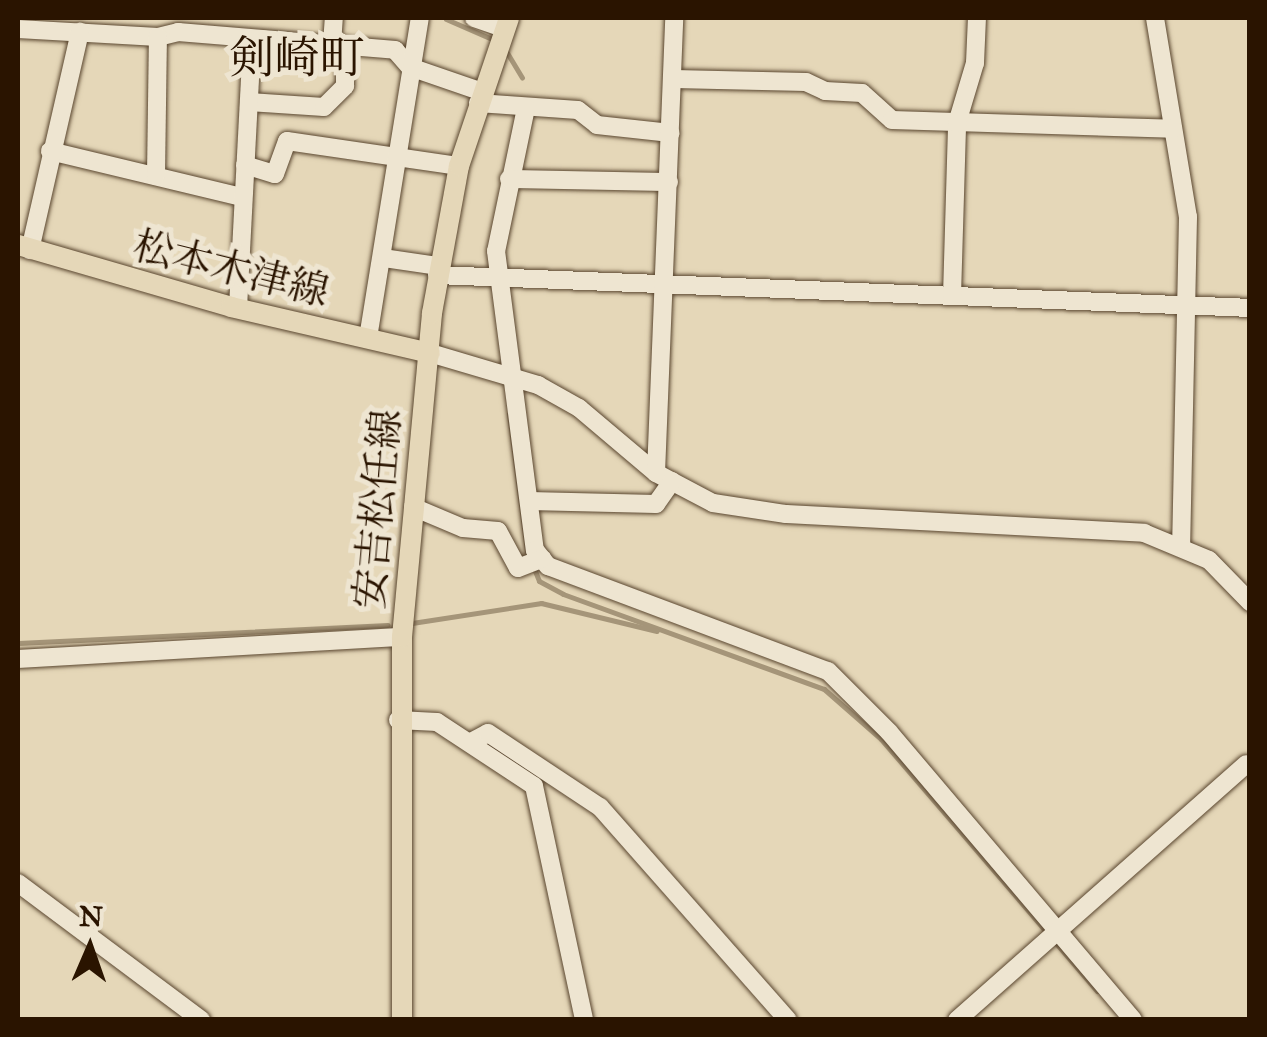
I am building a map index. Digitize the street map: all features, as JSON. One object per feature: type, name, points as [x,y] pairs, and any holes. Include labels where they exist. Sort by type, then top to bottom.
[{"type":"main road","name":"安吉松任線","points":[[402,1020],[398,720],[413,506],[438,270],[459,166],[504,26]]},
{"type":"main road","name":"松本木津線","points":[[24,247],[238,308],[430,353]]},
{"type":"street","points":[[235,18],[243,40],[248,102],[238,308]]},
{"type":"street","points":[[324,142],[324,107],[344,86],[334,18]]},
{"type":"street","points":[[368,338],[383,258],[394,152],[420,18]]},
{"type":"street","points":[[474,18],[504,26]]},
{"type":"street","points":[[528,501],[656,504],[664,477],[664,284],[674,18]]},
{"type":"street","points":[[952,296],[956,124],[975,63],[977,18]]},
{"type":"street","points":[[1155,18],[1188,217],[1181,546]]},
{"type":"street","points":[[18,29],[88,27],[158,37],[179,25],[243,40],[394,50],[410,68],[480,97],[526,108],[578,110],[596,125],[671,133]]},
{"type":"street","points":[[24,247],[88,27]]},
{"type":"street","points":[[156,176],[158,37]]},
{"type":"street","points":[[674,79],[806,82],[825,91],[862,93],[892,120],[1173,129]]},
{"type":"street","points":[[248,102],[324,107]]},
{"type":"street","points":[[526,108],[491,278],[541,559]]},
{"type":"street","points":[[244,165],[275,174],[288,141],[394,152],[459,166]]},
{"type":"street","points":[[50,151],[242,197]]},
{"type":"street","points":[[510,179],[669,182]]},
{"type":"street","points":[[383,258],[491,278],[1250,308]]},
{"type":"street","points":[[430,353],[507,372],[579,408],[664,477],[742,511],[1144,533],[1209,560],[1250,602]]},
{"type":"street","points":[[413,506],[463,528],[498,531],[510,563],[522,566],[541,559],[828,671],[1053,938],[1133,1020]]},
{"type":"street","points":[[18,658],[402,637]]},
{"type":"street","points":[[398,720],[437,722],[473,741],[534,786],[584,1020]]},
{"type":"street","points":[[473,741],[488,733],[600,807],[788,1020]]},
{"type":"street","points":[[956,1020],[1246,764]]},
{"type":"street","points":[[18,883],[202,1020]]},
{"type":"waterway","points":[[446,19],[494,40]]},
{"type":"waterway","points":[[506,51],[522,78]]},
{"type":"waterway","points":[[509,414],[527,551]]},
{"type":"waterway","points":[[533,566],[539,581],[563,594],[824,689],[881,739],[1097,991]]},
{"type":"waterway","points":[[412,623],[541,603],[657,631]]},
{"type":"waterway","points":[[18,643],[388,625]]},
{"type":"district","name":"剣崎町","points":[[297,58]]}]
